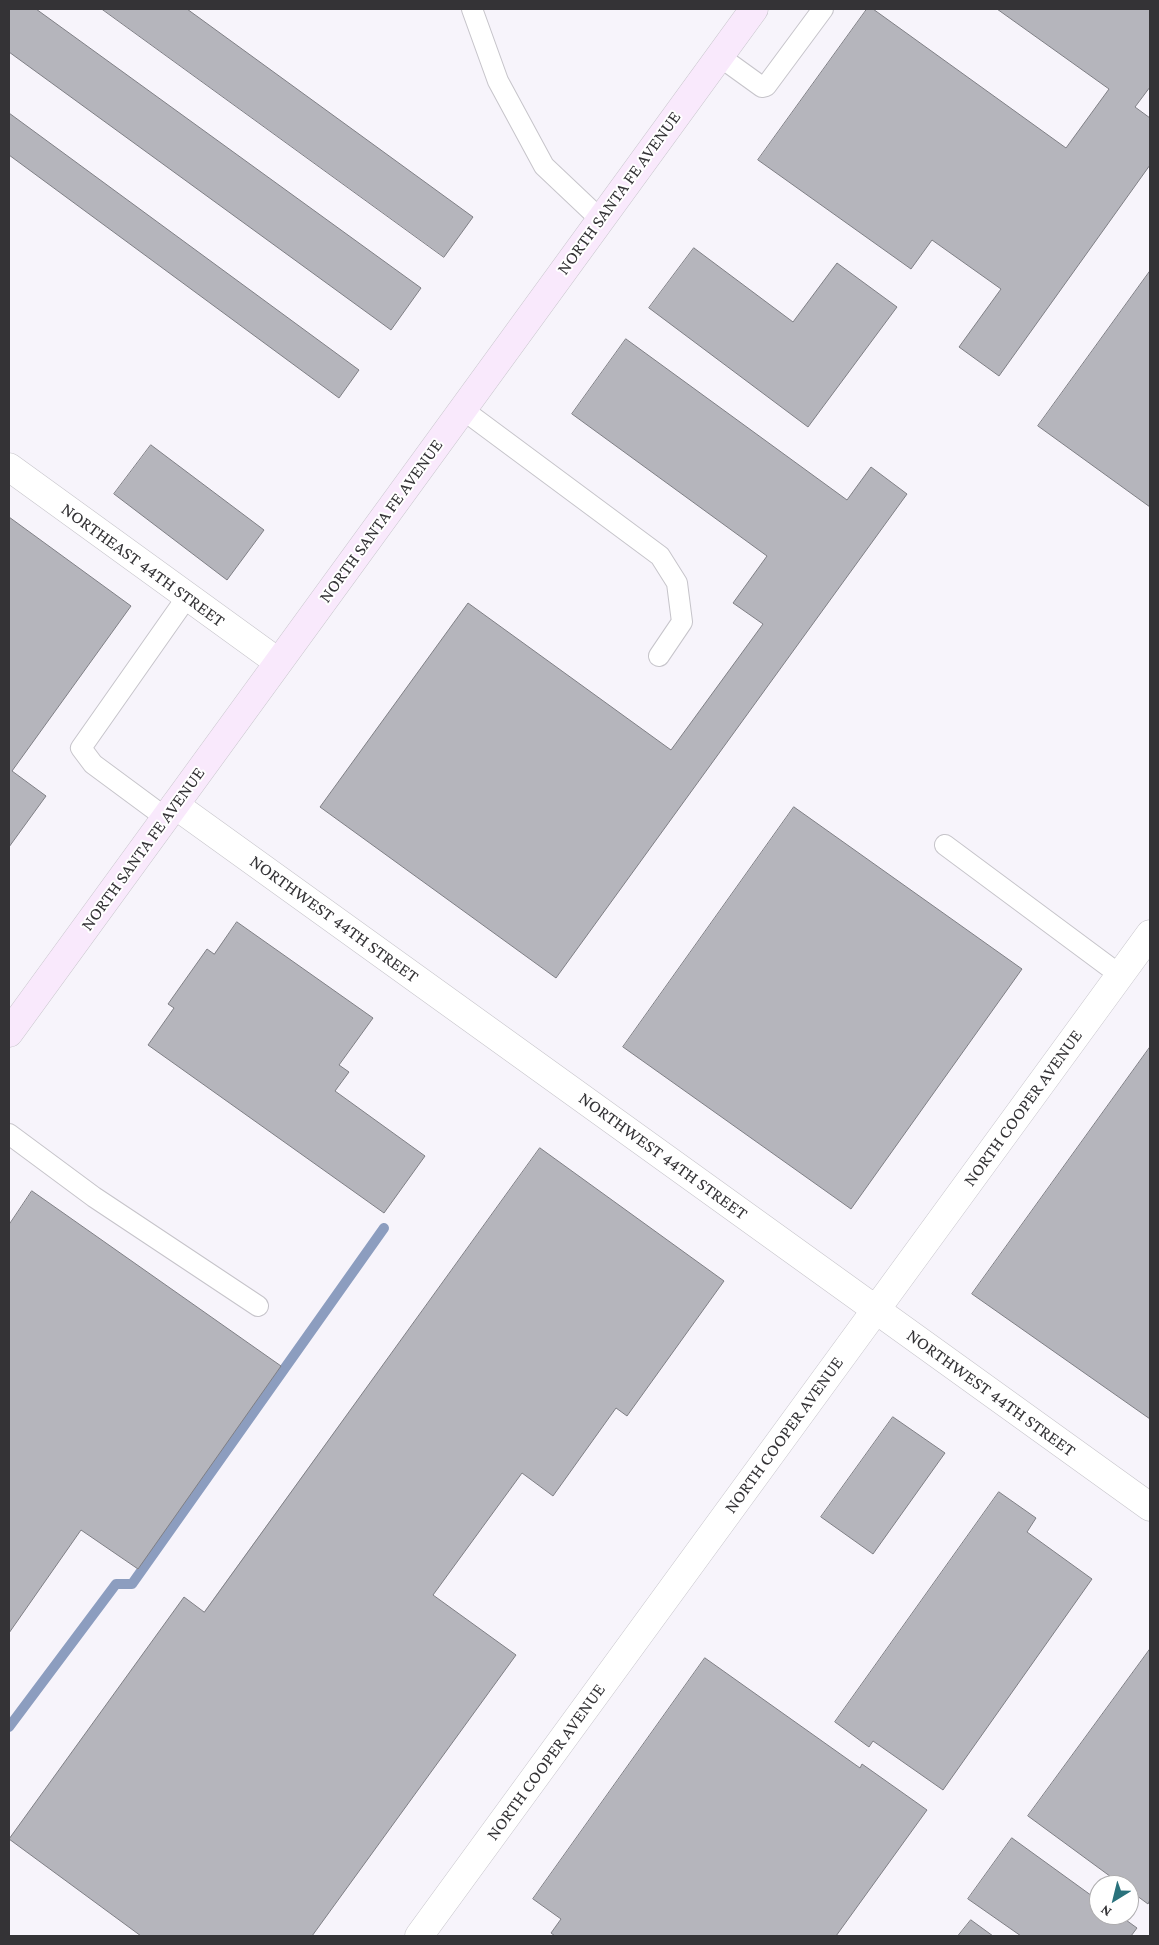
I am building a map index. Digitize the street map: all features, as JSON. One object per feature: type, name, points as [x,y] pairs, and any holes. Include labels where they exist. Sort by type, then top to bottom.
[{"type":"main road","name":"NORTH SANTA FE AVENUE","points":[[13,1019],[171,811],[754,9]]},
{"type":"street","name":"NORTHEAST 44TH STREET","points":[[9,467],[278,662]]},
{"type":"street","name":"NORTHWEST 44TH STREET","points":[[171,811],[876,1310],[1150,1508]]},
{"type":"street","name":"NORTH COOPER AVENUE","points":[[419,1936],[1150,934]]},
{"type":"lane","points":[[472,9],[498,82],[544,166],[600,219]]},
{"type":"lane","points":[[719,56],[762,87],[766,86],[823,9]]},
{"type":"lane","points":[[462,409],[660,556],[677,583],[682,622],[659,656]]},
{"type":"lane","points":[[171,811],[93,764],[81,748],[187,597]]},
{"type":"lane","points":[[945,846],[1120,975]]},
{"type":"lane","points":[[9,1134],[94,1197],[258,1306]]},
{"type":"building","points":[[9,9],[36,9],[421,288],[391,330],[9,52]]},
{"type":"building","points":[[102,9],[187,9],[473,217],[444,257]]},
{"type":"building","points":[[867,9],[873,9],[1066,148],[1109,89],[997,9],[1150,9],[1150,87],[1135,107],[1150,118],[1150,165],[999,376],[959,347],[1001,289],[932,240],[911,269],[758,160]]},
{"type":"building","points":[[9,113],[359,370],[339,398],[9,155]]},
{"type":"building","points":[[694,248],[793,322],[837,263],[897,307],[808,427],[649,308]]},
{"type":"building","points":[[1150,271],[1150,507],[1038,426]]},
{"type":"building","points":[[626,339],[847,500],[871,467],[907,494],[556,978],[320,807],[468,603],[671,750],[763,624],[733,603],[767,556],[572,414]]},
{"type":"building","points":[[151,445],[264,530],[227,580],[114,494]]},
{"type":"building","points":[[9,517],[131,606],[12,771],[46,796],[9,847]]},
{"type":"building","points":[[794,807],[1022,969],[851,1209],[623,1047]]},
{"type":"building","points":[[237,922],[373,1018],[339,1065],[349,1072],[335,1091],[425,1156],[384,1213],[148,1045],[174,1008],[168,1004],[207,949],[214,954]]},
{"type":"building","points":[[1150,1047],[1150,1419],[972,1294]]},
{"type":"building","points":[[540,1148],[724,1281],[627,1416],[616,1408],[553,1496],[522,1473],[433,1595],[516,1655],[312,1936],[141,1936],[9,1839],[184,1597],[204,1612]]},
{"type":"building","points":[[32,1191],[281,1366],[138,1569],[81,1530],[9,1633],[9,1225]]},
{"type":"building","points":[[893,1417],[945,1453],[873,1554],[821,1517]]},
{"type":"building","points":[[999,1492],[1036,1518],[1027,1532],[1092,1579],[943,1790],[873,1741],[869,1747],[835,1722]]},
{"type":"building","points":[[1150,1649],[1150,1900],[1148,1904],[1139,1897],[1139,1875],[1108,1875],[1028,1816]]},
{"type":"building","points":[[705,1658],[860,1768],[862,1764],[927,1810],[836,1936],[555,1936],[551,1933],[561,1919],[533,1899]]},
{"type":"building","points":[[1012,1838],[1089,1894],[1089,1925],[1133,1925],[1137,1928],[1131,1936],[1021,1936],[968,1899]]},
{"type":"building","points":[[971,1920],[993,1936],[958,1936]]},
{"type":"waterway","points":[[9,1727],[116,1584],[132,1584],[384,1228]]}]
